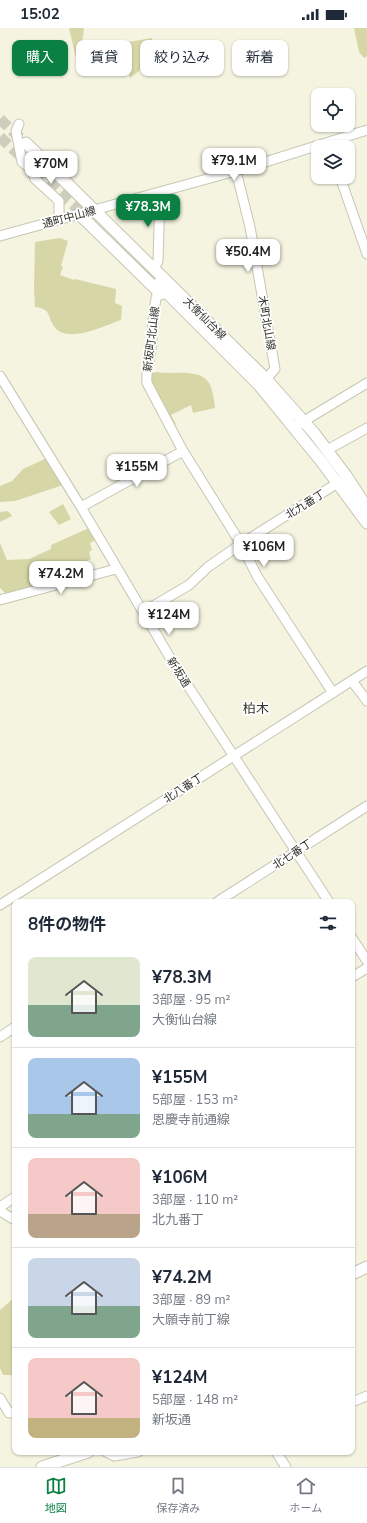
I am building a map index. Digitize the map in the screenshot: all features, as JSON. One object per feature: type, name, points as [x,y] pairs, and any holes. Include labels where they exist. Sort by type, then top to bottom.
[{"type":"main road","name":"大衡仙台線","points":[[26,143],[266,379],[299,424],[338,484],[367,523]]},
{"type":"main road","name":"大衡仙台線","points":[[79,214],[158,288],[282,413],[299,424],[327,450],[367,508]]},
{"type":"main road","points":[[355,1273],[367,1267]]},
{"type":"main road","points":[[42,1467],[69,1455]]},
{"type":"street","points":[[19,124],[16,130],[22,162],[32,170],[35,179],[58,201],[59,220]]},
{"type":"street","name":"通町中山線","points":[[340,140],[367,130]]},
{"type":"street","name":"通町中山線","points":[[0,236],[160,193],[311,149]]},
{"type":"street","name":"木町北山線","points":[[236,171],[252,241],[275,369],[266,379]]},
{"type":"street","points":[[342,184],[367,254]]},
{"type":"street","points":[[154,269],[158,261],[160,193]]},
{"type":"street","name":"新坂町北山線","points":[[158,288],[146,376],[147,383],[182,451],[241,544],[257,576],[333,693]]},
{"type":"street","name":"新坂通","points":[[0,376],[81,506],[116,569],[192,693],[235,756],[327,899]]},
{"type":"street","points":[[299,424],[367,382]]},
{"type":"street","points":[[327,450],[367,428]]},
{"type":"street","points":[[81,506],[182,451]]},
{"type":"street","name":"北九番丁","points":[[143,612],[189,585],[208,567],[241,544],[347,477]]},
{"type":"street","points":[[0,600],[116,569]]},
{"type":"street","name":"北八番丁","points":[[0,905],[367,671]]},
{"type":"street","points":[[352,681],[367,701]]},
{"type":"street","name":"北七番丁","points":[[222,899],[367,806]]},
{"type":"street","points":[[355,943],[367,961]]},
{"type":"street","points":[[355,975],[367,968]]},
{"type":"street","points":[[0,1037],[12,1029]]},
{"type":"street","points":[[0,1207],[12,1199]]},
{"type":"street","points":[[0,1211],[12,1218]]},
{"type":"street","points":[[355,1401],[367,1396]]},
{"type":"street","points":[[0,1398],[8,1414]]},
{"type":"street","points":[[278,1455],[286,1467]]},
{"type":"green space","points":[[69,28],[84,28],[83,40],[76,40],[76,58]]},
{"type":"green space","points":[[354,28],[367,28],[367,56],[364,58],[359,52]]},
{"type":"green space","points":[[152,38],[152,40],[140,40]]},
{"type":"green space","points":[[140,40],[140,70],[130,78],[130,76],[132,76],[132,41]]},
{"type":"green space","points":[[60,238],[68,241],[60,275],[74,280],[116,289],[115,303],[122,306],[121,320],[84,333],[65,334],[57,330],[45,310],[35,307],[35,242]]},
{"type":"green space","points":[[157,372],[193,374],[205,378],[209,383],[213,395],[215,408],[193,413],[191,405],[171,415],[176,424],[172,426],[150,384],[148,374]]},
{"type":"green space","points":[[47,458],[63,485],[15,501],[0,502],[0,486],[12,481],[23,469]]},
{"type":"green space","points":[[63,504],[71,519],[59,525],[49,512]]},
{"type":"green space","points":[[8,511],[12,516],[0,522],[0,512]]},
{"type":"green space","points":[[89,528],[96,540],[90,543],[92,550],[89,552],[91,559],[83,563],[88,571],[6,594],[0,588],[0,543],[7,560],[29,559],[51,549],[51,545]]},
{"type":"green space","points":[[187,604],[194,613],[172,630],[163,619]]},
{"type":"green space","points":[[12,1300],[12,1375],[3,1375],[0,1368],[0,1310]]},
{"type":"tunnel","points":[[0,119],[23,141]]},
{"type":"tunnel","points":[[0,137],[89,219]]},
{"type":"district","name":"柏木","points":[[256,708]]}]
